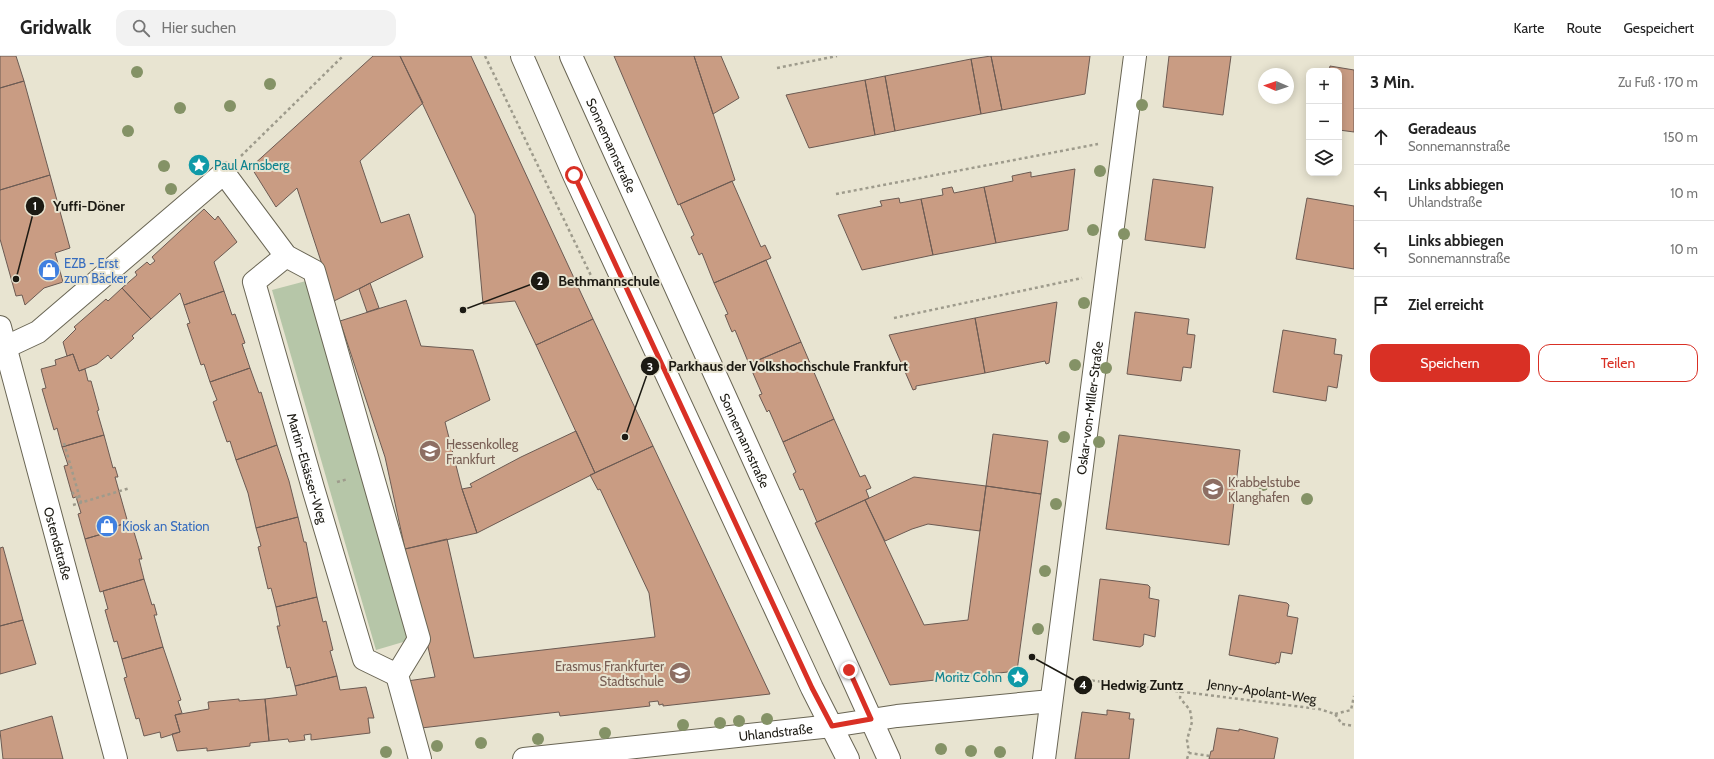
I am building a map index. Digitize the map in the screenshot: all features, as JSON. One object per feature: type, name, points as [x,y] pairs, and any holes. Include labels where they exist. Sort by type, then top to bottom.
[{"type":"street","points":[[522,56],[580,189],[812,688],[848,759]]},
{"type":"street","name":"Sonnemannstraße","points":[[571,56],[889,759]]},
{"type":"street","name":"Oskar-von-Miller-Straße","points":[[1044,759],[1053,676],[1135,56]]},
{"type":"street","points":[[3,337],[38,332],[224,173],[286,256],[314,271],[419,639],[397,675],[420,759]]},
{"type":"street","name":"Martin-Elsässer-Weg","points":[[286,256],[254,282],[364,659],[397,675]]},
{"type":"street","name":"Ostendstraße","points":[[3,337],[116,759]]},
{"type":"street","name":"Uhlandstraße","points":[[524,759],[832,726],[871,719],[1051,702]]},
{"type":"path","points":[[224,173],[343,56]]},
{"type":"path","points":[[776,68],[837,56]]},
{"type":"path","points":[[836,194],[1123,140]]},
{"type":"path","points":[[894,318],[1107,273]]},
{"type":"path","points":[[64,443],[80,503]]},
{"type":"path","points":[[313,488],[371,472]]},
{"type":"path","points":[[80,503],[130,488]]},
{"type":"path","points":[[69,489],[80,503]]},
{"type":"path","name":"Jenny-Apolant-Weg","points":[[1053,676],[1181,690],[1319,708],[1335,714]]},
{"type":"path","points":[[1181,690],[1180,698],[1190,710],[1192,722],[1187,740],[1189,753],[1187,759]]},
{"type":"path","points":[[1354,696],[1352,710],[1335,714],[1342,724],[1354,726]]},
{"type":"path","points":[[1189,753],[1210,756]]},
{"type":"green space","points":[[306,281],[410,640],[376,650],[272,290]]},
{"type":"building","points":[[0,56],[16,56],[24,81],[0,88]]},
{"type":"building","points":[[373,56],[400,56],[423,103],[360,161],[381,223],[409,214],[423,257],[334,301],[297,188],[276,207],[251,167]]},
{"type":"building","points":[[400,56],[471,56],[593,319],[536,345],[515,301],[483,304],[475,215]]},
{"type":"building","points":[[614,56],[694,56],[735,180],[678,205]]},
{"type":"building","points":[[694,56],[721,56],[739,98],[713,114]]},
{"type":"building","points":[[991,56],[1090,56],[1085,94],[1002,110]]},
{"type":"building","points":[[991,56],[1002,110],[981,114],[971,59]]},
{"type":"building","points":[[1169,56],[1231,56],[1223,115],[1163,107]]},
{"type":"building","points":[[971,59],[981,114],[895,131],[885,76]]},
{"type":"building","points":[[1330,66],[1342,68],[1330,68]]},
{"type":"building","points":[[1342,68],[1354,70],[1354,132],[1342,130]]},
{"type":"building","points":[[885,76],[895,131],[875,135],[865,80]]},
{"type":"building","points":[[865,80],[875,135],[809,148],[786,95]]},
{"type":"building","points":[[24,81],[50,175],[0,190],[0,88]]},
{"type":"building","points":[[1075,169],[1068,230],[996,243],[984,187],[1013,181],[1012,176],[1031,172],[1031,177]]},
{"type":"building","points":[[50,175],[70,248],[55,253],[63,282],[44,288],[25,305],[22,295],[16,296],[0,239],[0,190]]},
{"type":"building","points":[[1153,179],[1213,187],[1205,248],[1145,240]]},
{"type":"building","points":[[732,181],[761,247],[765,245],[771,258],[714,283],[702,253],[699,255],[691,237],[694,235],[680,204]]},
{"type":"building","points":[[952,187],[954,193],[984,187],[996,243],[933,255],[921,199],[943,195],[942,189]]},
{"type":"building","points":[[899,198],[900,203],[921,199],[933,255],[862,270],[838,215],[882,206],[880,201]]},
{"type":"building","points":[[1307,198],[1354,206],[1354,269],[1296,259]]},
{"type":"building","points":[[204,209],[215,220],[218,216],[237,242],[214,262],[224,291],[184,305],[180,293],[151,319],[122,288],[137,275],[135,272],[147,262],[150,265],[155,261],[152,257]]},
{"type":"building","points":[[766,260],[801,342],[749,364],[735,330],[732,332],[725,315],[728,314],[714,283]]},
{"type":"building","points":[[370,283],[379,308],[367,312],[359,289]]},
{"type":"building","points":[[122,288],[151,319],[132,336],[134,338],[111,359],[108,355],[97,364],[79,371],[73,354],[67,356],[63,342],[76,329],[74,327],[106,299],[108,301]]},
{"type":"building","points":[[224,291],[232,315],[235,314],[245,343],[242,344],[250,368],[210,382],[204,364],[201,365],[187,324],[190,323],[184,305]]},
{"type":"building","points":[[406,300],[421,346],[473,350],[490,400],[445,422],[462,489],[477,533],[405,549],[385,457],[340,321]]},
{"type":"building","points":[[1057,302],[1049,363],[1046,364],[1045,361],[985,373],[975,318]]},
{"type":"building","points":[[1135,312],[1189,319],[1187,334],[1195,335],[1191,368],[1183,367],[1181,381],[1127,374]]},
{"type":"building","points":[[975,318],[985,373],[916,386],[916,389],[913,390],[889,335]]},
{"type":"building","points":[[593,319],[653,446],[595,473],[536,345]]},
{"type":"building","points":[[1283,330],[1336,339],[1334,354],[1342,355],[1337,388],[1328,386],[1326,401],[1273,392]]},
{"type":"building","points":[[801,342],[834,419],[783,442],[769,410],[767,412],[759,395],[762,394],[749,364]]},
{"type":"building","points":[[73,354],[79,371],[85,369],[88,381],[91,381],[104,435],[62,447],[57,428],[54,430],[42,389],[46,388],[41,369],[56,365],[55,360]]},
{"type":"building","points":[[250,368],[259,393],[261,392],[277,445],[236,460],[230,441],[227,442],[213,402],[217,400],[210,382]]},
{"type":"building","points":[[834,419],[860,477],[865,475],[871,488],[866,490],[869,498],[817,522],[803,489],[800,490],[793,474],[796,472],[783,442]]},
{"type":"building","points":[[576,431],[595,473],[477,533],[462,489],[472,487],[470,484],[521,457]]},
{"type":"building","points":[[993,434],[1048,441],[1041,494],[986,486]]},
{"type":"building","points":[[104,435],[113,468],[115,467],[118,477],[115,477],[128,523],[101,530],[102,534],[85,539],[78,514],[81,513],[76,497],[73,498],[64,466],[68,465],[62,447]]},
{"type":"building","points":[[1119,435],[1240,450],[1229,545],[1106,529]]},
{"type":"building","points":[[277,445],[289,481],[298,517],[256,528],[248,493],[236,460]]},
{"type":"building","points":[[653,446],[770,694],[663,706],[663,704],[659,705],[658,701],[649,702],[650,706],[560,716],[559,712],[421,728],[407,681],[435,677],[405,549],[447,539],[474,658],[655,637],[649,593],[600,489],[598,490],[590,475]]},
{"type":"building","points":[[914,477],[986,486],[980,531],[928,524],[912,529],[885,541],[865,500]]},
{"type":"building","points":[[986,486],[1041,494],[1017,671],[890,685],[815,523],[865,500],[924,625],[968,620]]},
{"type":"building","points":[[298,517],[304,542],[306,542],[317,597],[276,607],[271,588],[268,589],[258,547],[261,546],[256,528]]},
{"type":"building","points":[[131,522],[142,559],[139,559],[144,579],[100,592],[85,539],[102,534],[101,530]]},
{"type":"building","points":[[3,547],[23,620],[0,626],[0,548]]},
{"type":"building","points":[[144,579],[152,605],[154,604],[157,615],[154,615],[163,647],[122,659],[117,641],[114,642],[105,610],[108,609],[103,591]]},
{"type":"building","points":[[1100,579],[1148,585],[1150,587],[1149,598],[1159,600],[1155,637],[1144,634],[1143,645],[1140,647],[1093,640]]},
{"type":"building","points":[[1239,595],[1287,603],[1289,605],[1287,616],[1298,618],[1292,654],[1281,652],[1279,663],[1276,662],[1276,664],[1229,655]]},
{"type":"building","points":[[317,597],[323,622],[326,621],[333,650],[330,651],[337,676],[295,686],[290,667],[287,668],[277,626],[280,626],[276,607]]},
{"type":"building","points":[[23,620],[36,664],[0,674],[0,626]]},
{"type":"building","points":[[163,647],[181,700],[178,701],[182,713],[175,715],[180,732],[161,738],[160,732],[144,736],[139,718],[136,719],[124,678],[127,677],[122,659]]},
{"type":"building","points":[[337,676],[340,690],[366,687],[374,718],[368,718],[370,733],[311,740],[311,734],[304,735],[305,740],[289,742],[288,739],[269,741],[265,699],[297,695],[295,686]]},
{"type":"building","points":[[239,699],[239,701],[265,699],[269,741],[250,743],[250,746],[207,751],[207,748],[177,751],[172,734],[180,732],[175,715],[209,709],[208,702]]},
{"type":"building","points":[[1107,710],[1130,713],[1129,719],[1134,719],[1129,759],[1075,759],[1082,712],[1107,715]]},
{"type":"building","points":[[52,716],[63,759],[3,759],[0,731]]},
{"type":"building","points":[[1217,728],[1239,731],[1239,729],[1278,738],[1274,759],[1209,759],[1211,751],[1213,751]]},
{"type":"place","name":"Paul Arnsberg","points":[[199,165]]},
{"type":"place","name":"EZB - Erst zum Bäcker","points":[[49,270]]},
{"type":"place","name":"Yuffi-Döner","points":[[16,279]]},
{"type":"place","name":"Bethmannschule","points":[[463,310]]},
{"type":"place","name":"Parkhaus der Volkshochschule Frankfurt","points":[[625,437]]},
{"type":"place","name":"Hessenkolleg Frankfurt","points":[[430,451]]},
{"type":"place","name":"Krabbelstube Klanghafen","points":[[1213,489]]},
{"type":"place","name":"Kiosk an Station","points":[[107,526]]},
{"type":"place","name":"Hedwig Zuntz","points":[[1032,657]]},
{"type":"place","name":"Erasmus Frankfurter Stadtschule","points":[[680,673]]},
{"type":"place","name":"Moritz Cohn","points":[[1018,677]]},
{"type":"route","points":[[574,175],[812,688],[832,726],[871,719],[849,670]]}]
